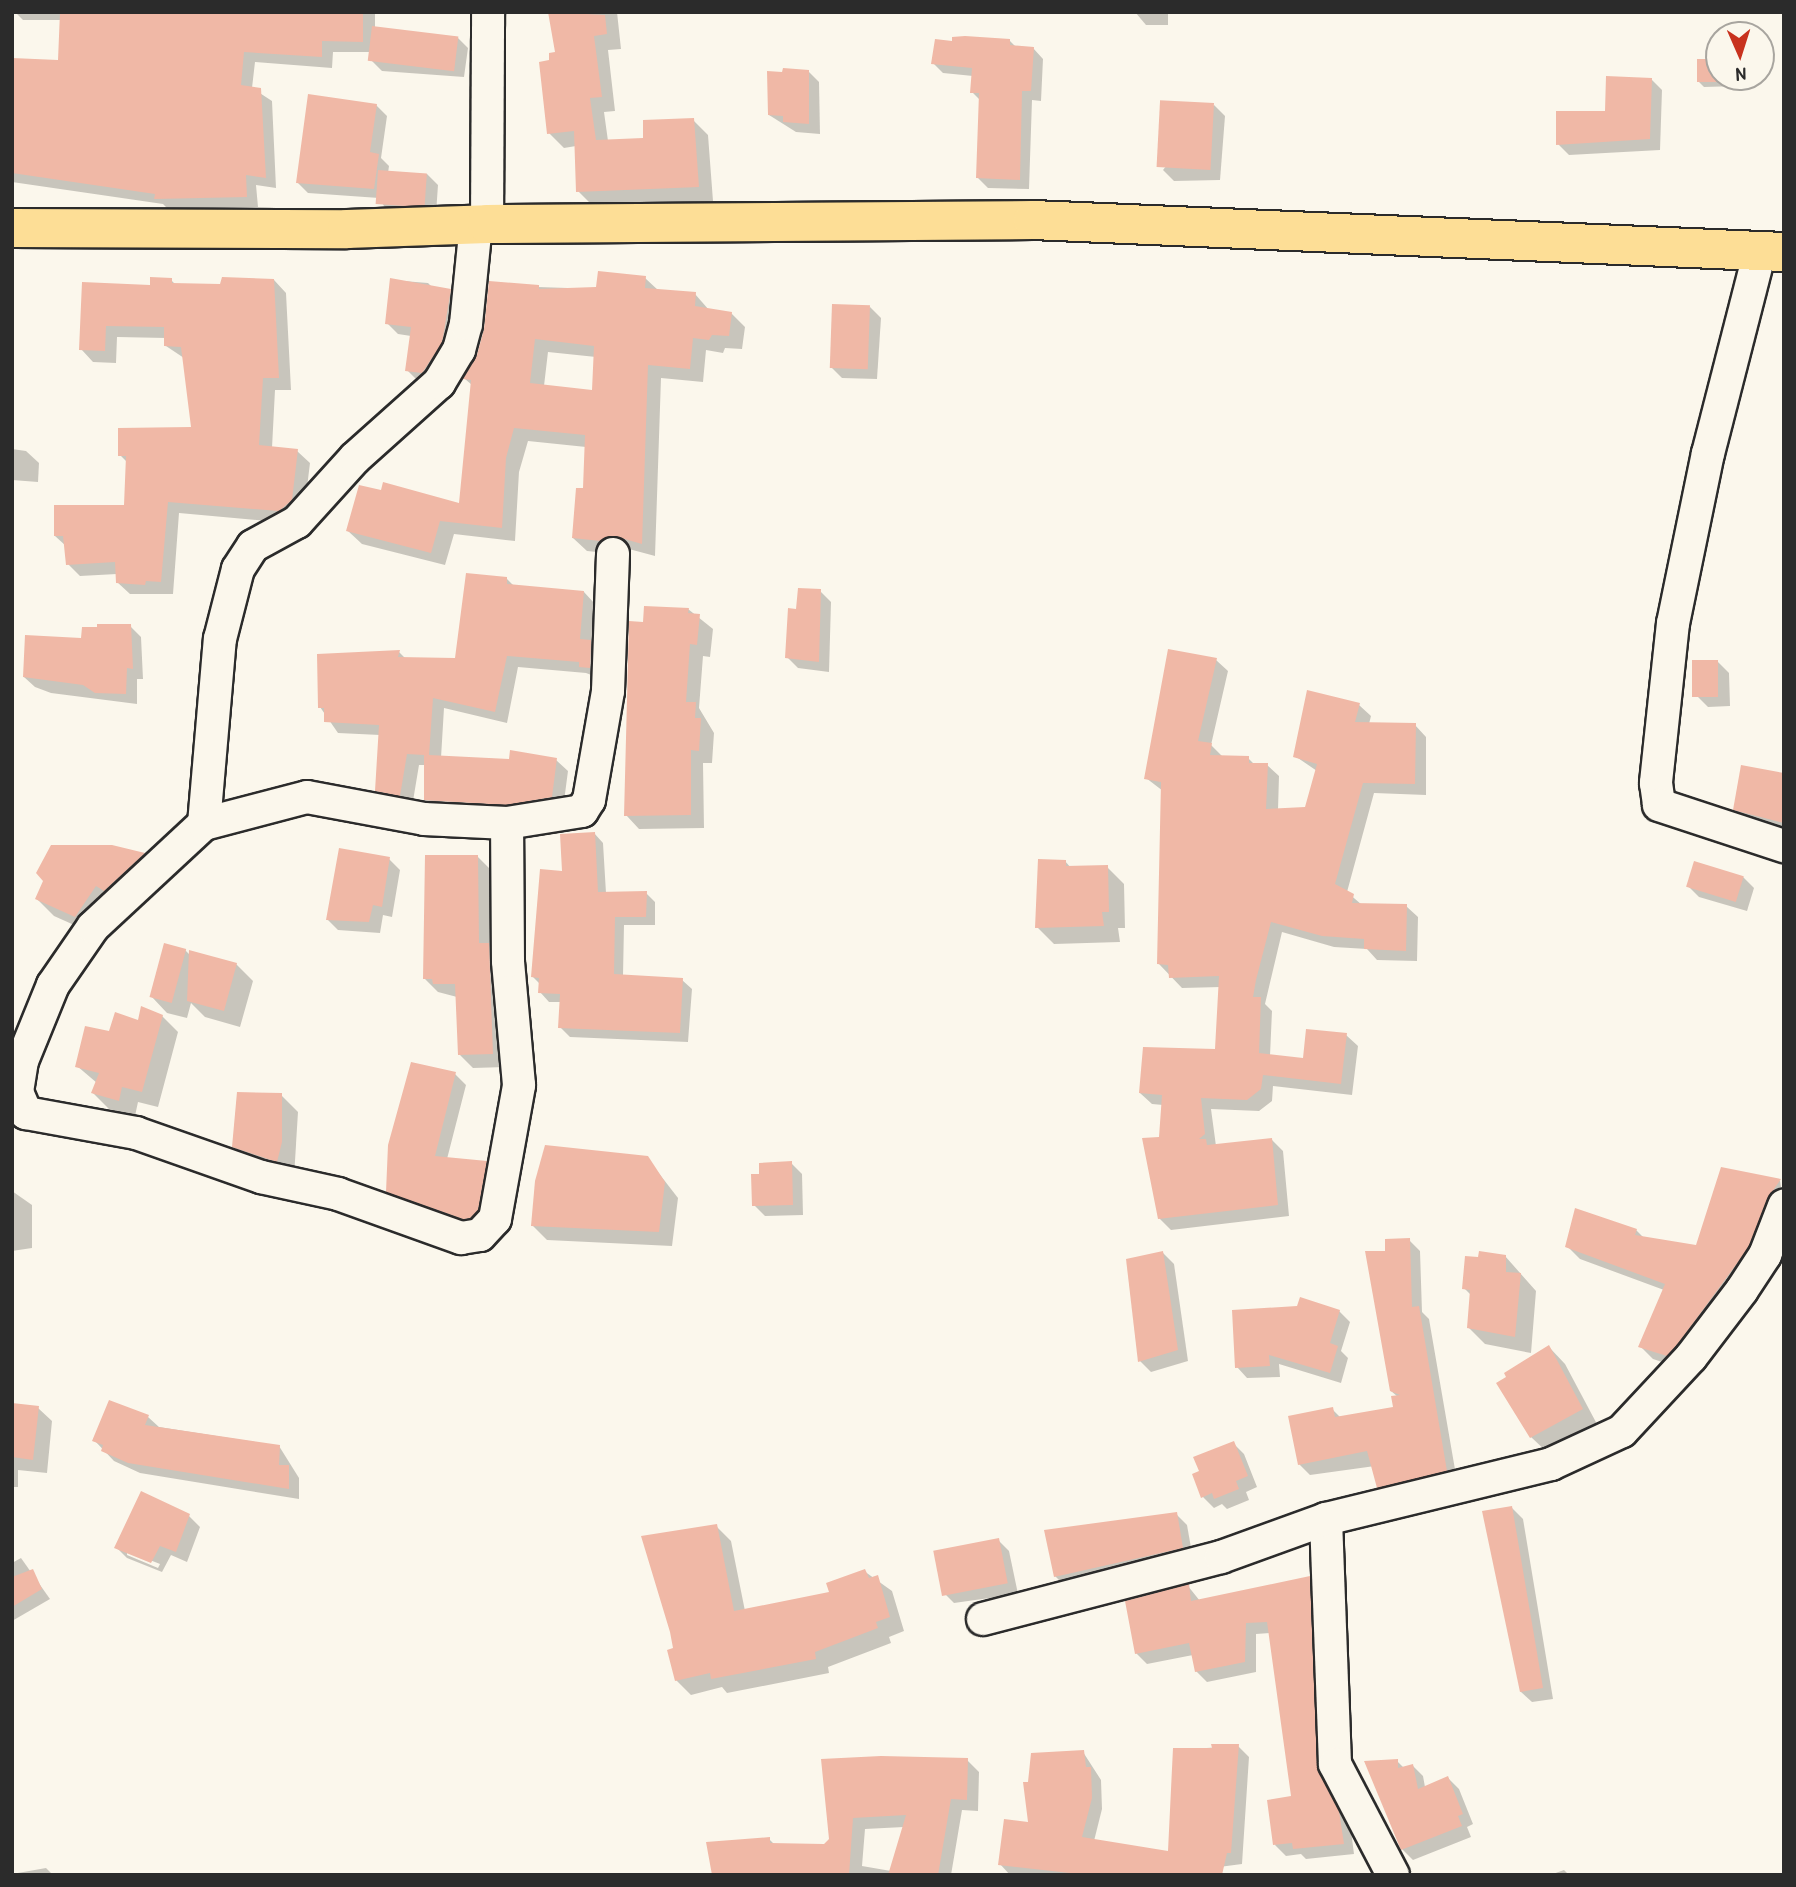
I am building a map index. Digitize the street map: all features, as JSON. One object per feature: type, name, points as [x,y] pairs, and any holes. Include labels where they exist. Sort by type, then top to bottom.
[{"type":"main road","points":[[12,228],[347,229],[482,224],[1033,220],[1772,251]]},
{"type":"street","points":[[204,824],[220,639],[238,569],[253,546],[297,522],[355,458],[439,383],[459,350],[466,324],[482,224],[488,12]]},
{"type":"street","points":[[1772,251],[1708,453],[1672,623],[1656,783],[1659,805],[1784,846]]},
{"type":"street","points":[[507,822],[508,961],[519,1085],[495,1219],[480,1235],[461,1238],[338,1194],[261,1177],[136,1133],[26,1113],[15,1093],[22,1061],[54,985],[93,927],[204,824],[307,797],[425,819],[507,822],[566,816],[582,811],[589,800],[612,649],[613,554]]},
{"type":"street","points":[[983,1619],[1221,1557],[1326,1519],[1551,1464],[1622,1431],[1691,1357],[1742,1290],[1765,1255],[1784,1206]]},
{"type":"street","points":[[1326,1519],[1335,1764],[1393,1875]]},
{"type":"building","points":[[60,12],[363,12],[363,42],[322,41],[322,57],[244,52],[241,85],[261,88],[266,178],[246,175],[247,197],[154,199],[155,194],[12,173],[12,58],[58,60]]},
{"type":"building","points":[[548,12],[605,15],[607,34],[594,36],[602,97],[590,98],[596,140],[643,138],[643,120],[694,118],[699,187],[576,192],[574,131],[547,134],[539,62],[549,60],[549,53],[555,52]]},
{"type":"building","points":[[372,26],[458,37],[454,71],[368,61]]},
{"type":"building","points":[[952,37],[1010,39],[1010,45],[1034,47],[1031,91],[1022,91],[1020,180],[976,178],[979,93],[970,93],[972,68],[931,64],[935,39],[952,41]]},
{"type":"building","points":[[1697,59],[1705,59],[1705,82],[1697,82]]},
{"type":"building","points":[[783,68],[809,70],[809,124],[783,122],[783,116],[768,115],[767,71],[782,72]]},
{"type":"building","points":[[1606,76],[1652,78],[1650,139],[1556,145],[1556,111],[1605,111]]},
{"type":"building","points":[[308,94],[377,104],[370,152],[379,154],[374,189],[296,183]]},
{"type":"building","points":[[1160,100],[1214,103],[1210,170],[1157,167]]},
{"type":"building","points":[[378,170],[427,173],[425,207],[376,204]]},
{"type":"building","points":[[598,271],[646,276],[645,288],[696,292],[695,306],[732,312],[729,336],[712,335],[709,340],[693,338],[690,369],[648,365],[642,544],[614,536],[601,541],[572,538],[576,488],[583,488],[585,435],[514,428],[506,458],[502,528],[440,521],[431,553],[346,531],[359,485],[381,490],[383,482],[459,503],[471,380],[463,379],[477,355],[484,329],[489,281],[539,285],[539,289],[596,287]],"holes":[[[535,339],[594,346],[592,390],[530,383]]]},
{"type":"building","points":[[150,277],[172,278],[172,283],[220,284],[222,277],[274,279],[279,378],[263,378],[259,445],[298,449],[292,500],[279,511],[168,502],[161,582],[146,581],[145,585],[116,583],[115,562],[66,565],[63,536],[54,536],[54,505],[124,505],[126,456],[118,456],[118,428],[191,427],[181,347],[164,346],[164,327],[106,326],[105,351],[79,350],[82,282],[150,285]]},
{"type":"building","points":[[390,278],[451,289],[442,343],[422,373],[405,371],[411,327],[385,324]]},
{"type":"building","points":[[832,304],[870,305],[868,369],[830,368]]},
{"type":"building","points":[[466,573],[507,577],[507,584],[584,591],[580,639],[591,640],[590,668],[579,667],[579,662],[507,656],[495,712],[433,698],[429,755],[509,759],[510,750],[557,758],[552,797],[506,805],[424,800],[424,755],[407,754],[400,796],[375,791],[379,725],[324,722],[324,708],[318,708],[317,654],[400,650],[398,657],[455,658]]},
{"type":"building","points":[[798,588],[821,589],[819,662],[785,658],[788,608],[796,609]]},
{"type":"building","points":[[644,606],[689,608],[688,613],[700,614],[697,645],[690,644],[686,702],[696,702],[695,718],[701,718],[699,751],[691,750],[691,815],[624,816],[629,621],[643,622]]},
{"type":"building","points":[[97,624],[131,624],[133,669],[127,668],[126,694],[95,693],[83,685],[23,677],[25,635],[81,638],[82,627],[97,627]]},
{"type":"building","points":[[1168,649],[1217,658],[1198,741],[1212,743],[1210,755],[1249,756],[1249,763],[1268,763],[1266,809],[1305,807],[1317,764],[1293,757],[1307,690],[1360,703],[1355,722],[1416,723],[1415,784],[1363,783],[1335,884],[1354,894],[1352,903],[1407,904],[1406,951],[1364,949],[1364,939],[1322,936],[1271,922],[1256,980],[1253,997],[1261,997],[1259,1053],[1303,1058],[1306,1029],[1347,1033],[1341,1084],[1263,1075],[1261,1089],[1247,1100],[1201,1098],[1205,1134],[1199,1139],[1206,1139],[1207,1145],[1272,1138],[1278,1205],[1158,1219],[1142,1138],[1159,1137],[1162,1095],[1139,1093],[1143,1047],[1215,1049],[1219,976],[1169,978],[1168,965],[1157,964],[1161,782],[1144,779]]},
{"type":"building","points":[[1692,660],[1718,660],[1718,697],[1692,697]]},
{"type":"building","points":[[1741,765],[1784,773],[1784,823],[1733,810]]},
{"type":"building","points":[[595,832],[598,892],[647,891],[646,917],[615,917],[614,974],[683,978],[680,1033],[558,1028],[560,994],[538,993],[539,978],[531,977],[540,869],[562,871],[560,834]]},
{"type":"building","points":[[51,845],[112,845],[145,853],[104,891],[96,886],[75,917],[35,899],[43,881],[36,873]]},
{"type":"building","points":[[339,848],[390,857],[382,907],[373,905],[369,922],[326,920]]},
{"type":"building","points":[[425,855],[478,855],[479,943],[489,943],[493,1054],[458,1055],[455,984],[433,984],[432,979],[423,979]]},
{"type":"building","points":[[1038,859],[1066,860],[1066,866],[1108,865],[1109,912],[1102,912],[1104,926],[1035,928]]},
{"type":"building","points":[[1694,861],[1744,876],[1736,902],[1686,887]]},
{"type":"building","points":[[164,943],[186,949],[172,1003],[150,997]]},
{"type":"building","points":[[189,950],[237,963],[224,1011],[187,1001]]},
{"type":"building","points":[[141,1006],[163,1015],[142,1092],[122,1087],[119,1101],[91,1093],[99,1073],[75,1067],[85,1026],[109,1031],[115,1012],[138,1020]]},
{"type":"building","points":[[411,1062],[456,1072],[435,1156],[487,1161],[478,1210],[471,1218],[463,1219],[386,1192],[388,1145]]},
{"type":"building","points":[[237,1092],[282,1093],[282,1142],[277,1162],[232,1147]]},
{"type":"building","points":[[545,1145],[648,1156],[665,1182],[659,1232],[531,1226],[535,1181]]},
{"type":"building","points":[[792,1161],[793,1205],[752,1206],[751,1174],[759,1174],[759,1163]]},
{"type":"building","points":[[1721,1167],[1781,1179],[1767,1199],[1749,1247],[1677,1345],[1667,1356],[1638,1347],[1665,1284],[1565,1247],[1575,1208],[1637,1229],[1635,1235],[1696,1245]]},
{"type":"building","points":[[1410,1238],[1412,1307],[1419,1306],[1447,1471],[1377,1488],[1367,1451],[1298,1465],[1288,1416],[1333,1407],[1335,1417],[1393,1407],[1391,1396],[1400,1395],[1390,1391],[1365,1251],[1385,1251],[1385,1239]]},
{"type":"building","points":[[1163,1251],[1178,1350],[1138,1362],[1126,1259]]},
{"type":"building","points":[[1479,1251],[1506,1255],[1506,1272],[1521,1273],[1515,1337],[1467,1328],[1470,1290],[1462,1289],[1465,1256],[1478,1257]]},
{"type":"building","points":[[1300,1297],[1340,1310],[1330,1343],[1338,1346],[1330,1373],[1269,1355],[1270,1366],[1235,1368],[1232,1310],[1297,1306]]},
{"type":"building","points":[[1549,1345],[1583,1409],[1530,1438],[1496,1383],[1506,1377],[1504,1373]]},
{"type":"building","points":[[109,1400],[149,1415],[145,1425],[280,1445],[279,1465],[289,1465],[289,1489],[128,1463],[101,1451],[103,1445],[92,1441]]},
{"type":"building","points":[[12,1403],[39,1406],[33,1460],[12,1457]]},
{"type":"building","points":[[1234,1441],[1248,1476],[1236,1481],[1239,1489],[1214,1499],[1212,1493],[1201,1498],[1192,1474],[1199,1471],[1193,1457]]},
{"type":"building","points":[[141,1491],[190,1514],[176,1552],[160,1546],[151,1563],[114,1548]]},
{"type":"building","points":[[1512,1506],[1543,1688],[1520,1692],[1482,1511]]},
{"type":"building","points":[[1177,1512],[1183,1548],[1054,1577],[1044,1530]]},
{"type":"building","points":[[717,1524],[734,1611],[829,1592],[826,1583],[865,1569],[869,1578],[878,1575],[890,1617],[876,1622],[878,1628],[815,1652],[816,1659],[711,1679],[710,1673],[675,1681],[667,1650],[673,1648],[670,1632],[641,1536]]},
{"type":"building","points":[[999,1538],[1008,1583],[942,1596],[933,1551]]},
{"type":"building","points":[[33,1569],[42,1589],[12,1607],[12,1577]]},
{"type":"building","points":[[1310,1576],[1317,1765],[1339,1811],[1344,1844],[1293,1849],[1292,1843],[1273,1845],[1267,1800],[1291,1796],[1267,1622],[1246,1623],[1245,1662],[1195,1672],[1189,1643],[1135,1654],[1125,1601],[1189,1584],[1191,1601]]},
{"type":"building","points":[[1211,1744],[1239,1744],[1231,1853],[1227,1853],[1222,1875],[1088,1875],[998,1865],[1004,1819],[1028,1822],[1023,1782],[1028,1782],[1031,1753],[1084,1750],[1086,1767],[1091,1767],[1092,1798],[1082,1837],[1168,1851],[1173,1748],[1212,1748]]},
{"type":"building","points":[[881,1756],[968,1758],[967,1800],[951,1799],[938,1875],[888,1875],[906,1815],[853,1818],[849,1875],[712,1875],[706,1842],[770,1837],[770,1843],[824,1844],[829,1839],[821,1759]]},
{"type":"building","points":[[1398,1759],[1398,1768],[1413,1764],[1418,1789],[1448,1776],[1463,1814],[1458,1816],[1462,1826],[1401,1850],[1364,1761]]}]
